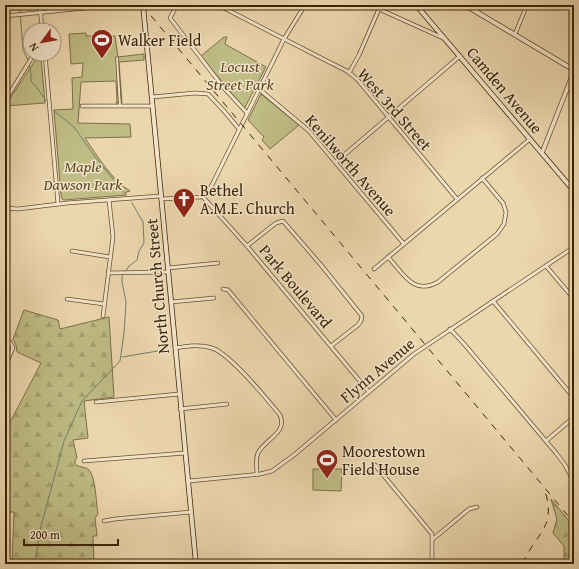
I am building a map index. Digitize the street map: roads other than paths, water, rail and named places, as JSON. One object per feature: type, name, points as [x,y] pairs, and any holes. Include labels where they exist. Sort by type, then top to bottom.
[{"type":"main road","name":"North Church Street","points":[[143,5],[180,409],[186,454],[196,564]]},
{"type":"main road","name":"Camden Avenue","points":[[416,5],[574,191]]},
{"type":"main road","points":[[465,5],[574,70]]},
{"type":"street","points":[[40,5],[42,22]]},
{"type":"street","points":[[5,16],[115,5]]},
{"type":"street","points":[[176,5],[170,18],[223,87],[247,113]]},
{"type":"street","name":"West 3rd Street","points":[[218,5],[349,73],[357,80],[457,199]]},
{"type":"street","points":[[5,208],[18,209],[109,200],[203,197],[209,191],[284,39],[305,5]]},
{"type":"street","points":[[370,5],[446,39]]},
{"type":"street","points":[[514,34],[527,5]]},
{"type":"street","points":[[349,73],[359,55],[379,9]]},
{"type":"street","points":[[336,162],[460,56]]},
{"type":"street","points":[[117,58],[120,106]]},
{"type":"street","points":[[5,101],[30,62]]},
{"type":"street","points":[[45,62],[58,204]]},
{"type":"street","points":[[542,153],[574,70]]},
{"type":"street","name":"Kenilworth Avenue","points":[[259,89],[305,126],[404,244]]},
{"type":"street","points":[[152,97],[195,93],[208,94],[224,110],[239,129]]},
{"type":"street","points":[[82,106],[153,106]]},
{"type":"street","points":[[374,269],[530,139]]},
{"type":"street","points":[[388,257],[412,284],[422,287],[429,286],[438,282],[489,240],[503,226],[506,212],[503,203],[482,178]]},
{"type":"street","name":"Park Boulevard","points":[[203,197],[247,246],[369,392]]},
{"type":"street","points":[[103,316],[113,233],[109,200]]},
{"type":"street","points":[[247,246],[276,223],[281,220],[285,222],[356,306],[361,314],[361,319],[358,325],[331,346]]},
{"type":"street","name":"Flynn Avenue","points":[[188,481],[269,473],[336,420],[408,358],[574,247]]},
{"type":"street","points":[[72,252],[110,257]]},
{"type":"street","points":[[108,273],[168,270],[218,263]]},
{"type":"street","points":[[546,266],[574,299]]},
{"type":"street","points":[[223,289],[228,290],[336,420]]},
{"type":"street","points":[[170,302],[214,298]]},
{"type":"street","points":[[67,299],[104,304]]},
{"type":"street","points":[[493,301],[574,398]]},
{"type":"street","points":[[450,329],[462,341],[546,441],[562,461],[574,482]]},
{"type":"street","points":[[5,339],[10,342],[13,348],[5,366]]},
{"type":"street","points":[[175,348],[201,346],[212,348],[221,352],[233,363],[280,415],[282,422],[281,429],[263,446],[258,454],[256,461],[257,474]]},
{"type":"street","points":[[96,402],[179,394]]},
{"type":"street","points":[[180,409],[226,404]]},
{"type":"street","points":[[546,441],[574,417]]},
{"type":"street","points":[[84,461],[186,454]]},
{"type":"street","points":[[375,465],[432,534],[432,564]]},
{"type":"street","points":[[433,538],[469,509],[477,507]]},
{"type":"street","points":[[104,521],[191,512]]},
{"type":"waterway","points":[[21,5],[22,37]]},
{"type":"waterway","points":[[29,63],[31,81],[46,101]]},
{"type":"waterway","points":[[54,111],[74,127],[124,193]]},
{"type":"waterway","points":[[125,272],[129,266],[137,260],[139,251],[144,243],[143,222],[132,203]]},
{"type":"waterway","points":[[35,564],[40,530],[64,441],[82,401],[120,361],[126,302],[122,282],[123,274]]},
{"type":"waterway","points":[[122,357],[158,351]]},
{"type":"railway","points":[[142,5],[574,523]]},
{"type":"railway","points":[[523,564],[546,523],[548,504],[545,491]]},
{"type":"place","name":"Walker Field","points":[[102,60]]},
{"type":"place","name":"Bethel A.M.E. Church","points":[[184,218]]},
{"type":"place","name":"Moorestown Field House","points":[[327,480]]},
{"type":"park label","name":"Locust Street Park","points":[[240,75]]},
{"type":"park label","name":"Maple Dawson Park","points":[[83,175]]}]
